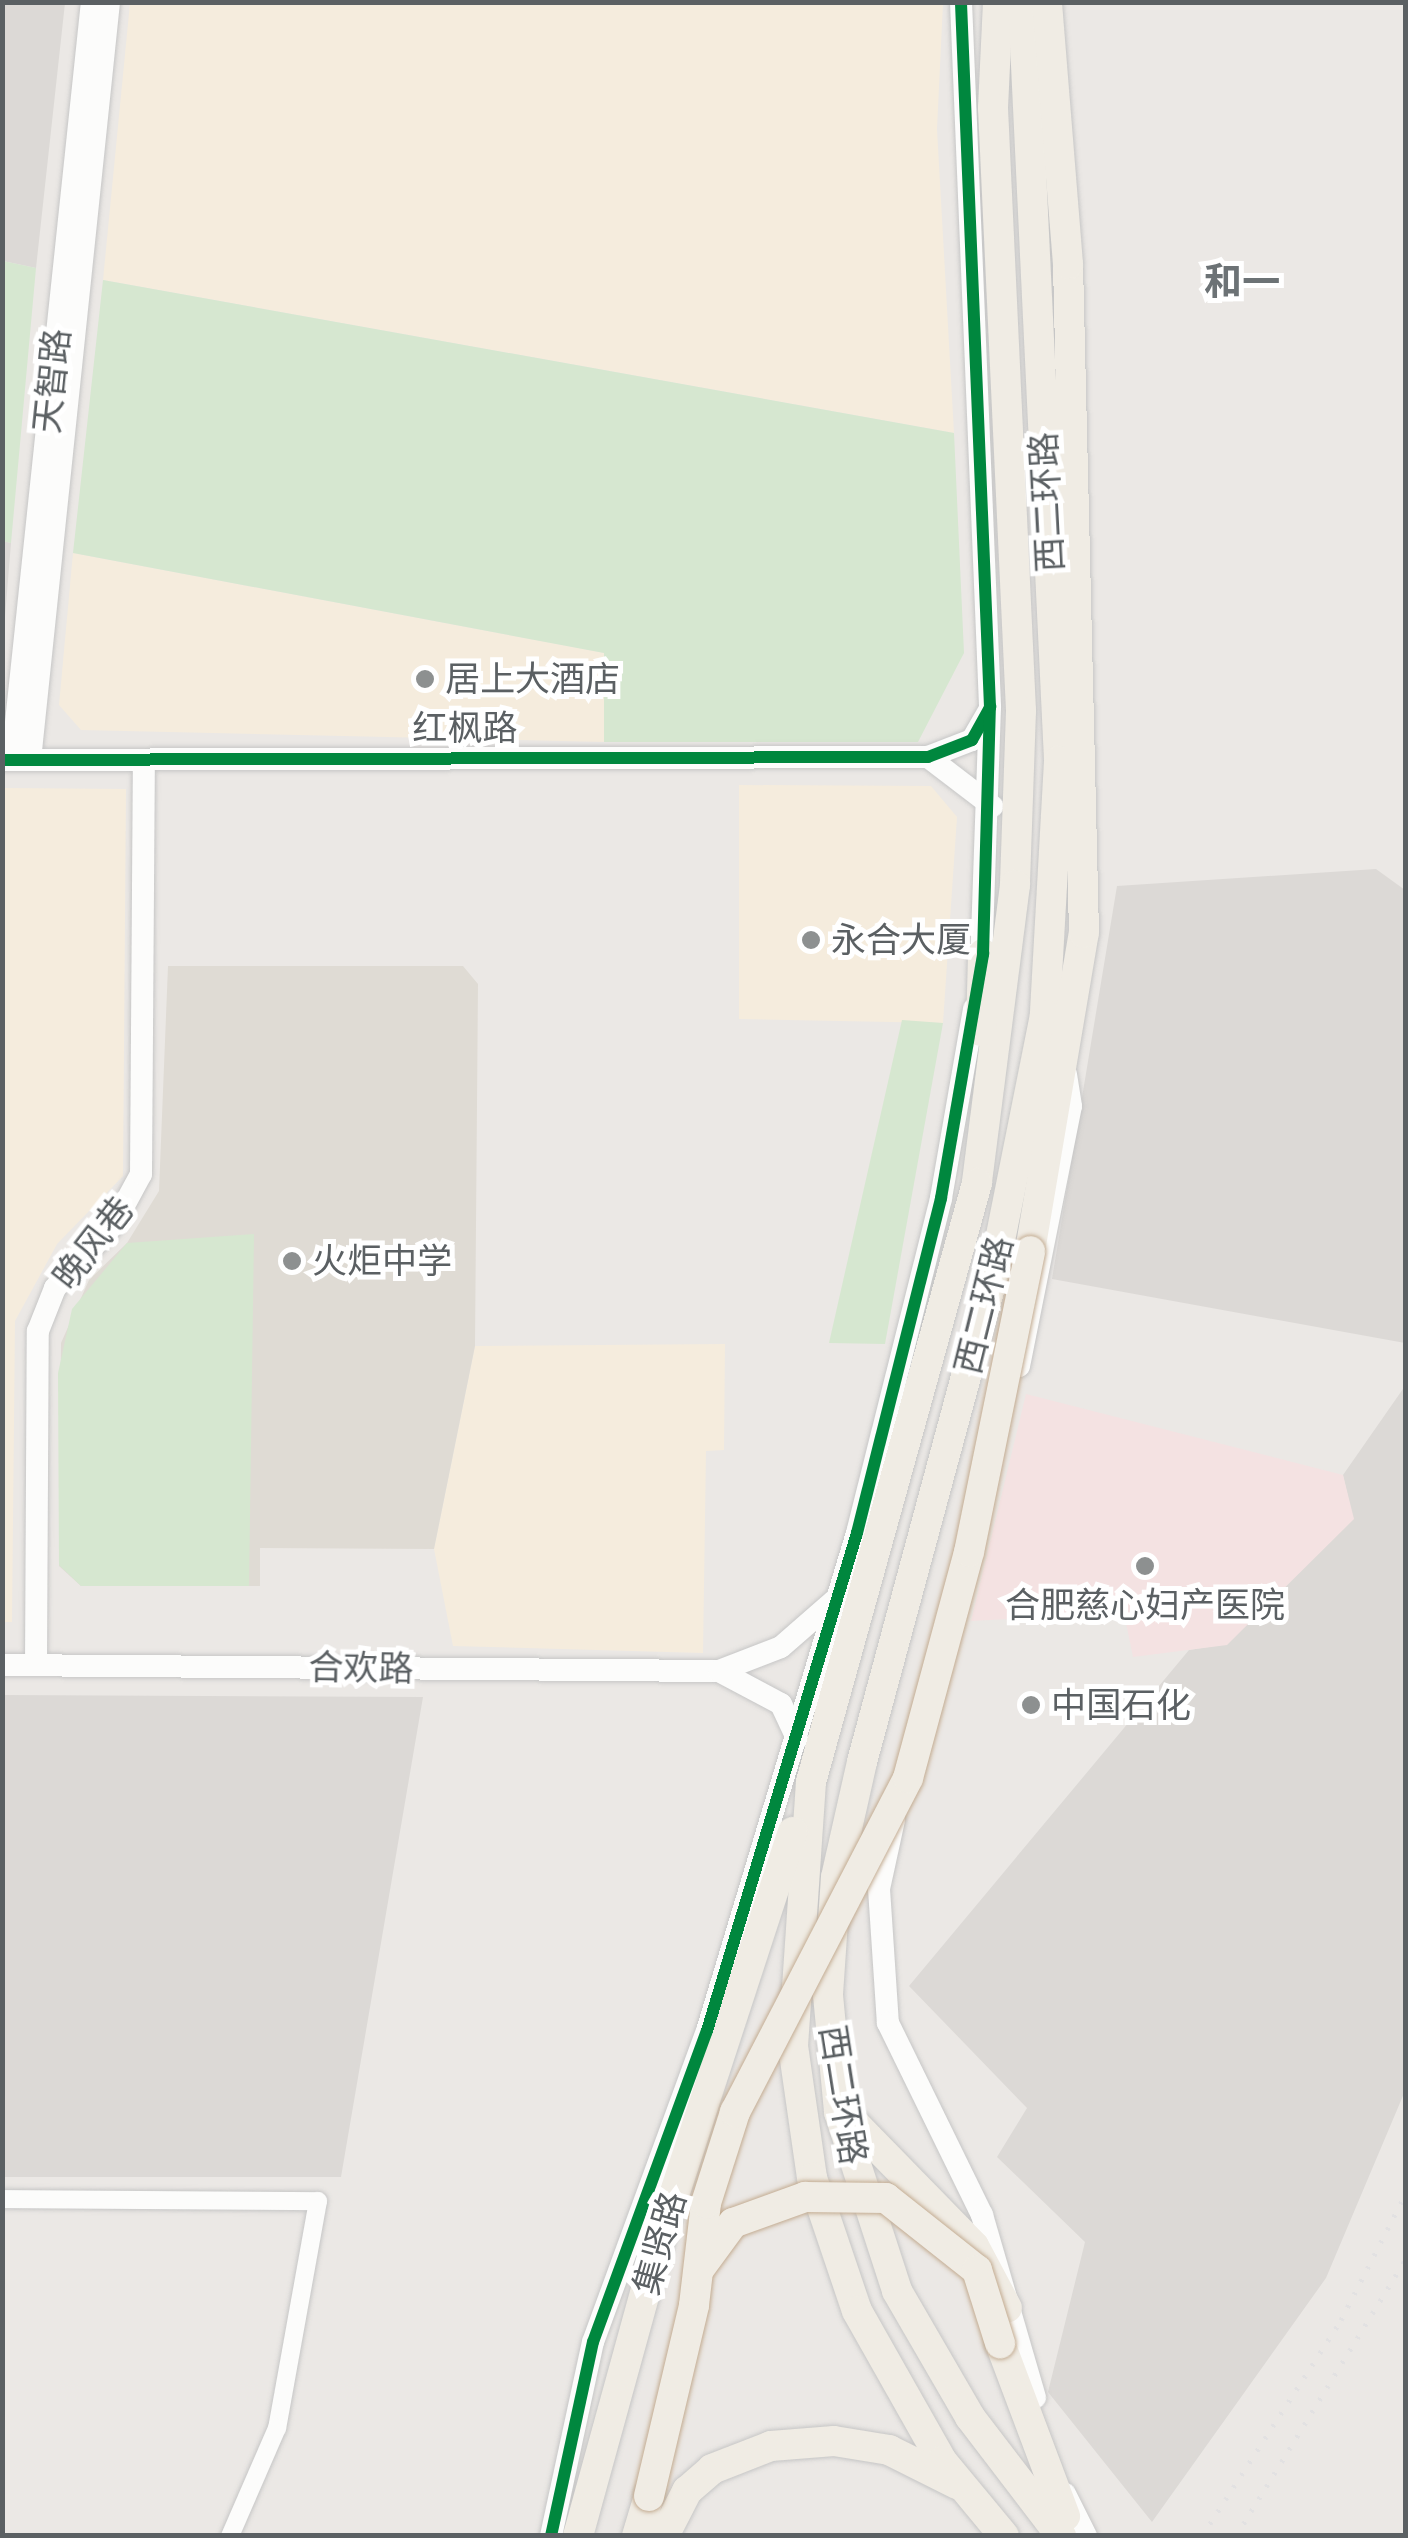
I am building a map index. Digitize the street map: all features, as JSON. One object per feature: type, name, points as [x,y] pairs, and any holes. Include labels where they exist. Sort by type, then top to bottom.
[{"type":"highway","name":"西二环路","points":[[998,2],[993,108],[1020,711],[1015,885],[977,1183],[811,1782],[793,2046],[812,2178],[865,2327],[964,2488],[1004,2536]]},
{"type":"highway","name":"西二环路","points":[[1023,2],[1032,96],[1058,761],[1044,1018],[992,1280],[836,1876],[828,1995],[837,2095],[862,2201],[897,2291],[970,2416],[1062,2536]]},
{"type":"highway","points":[[1032,96],[1038,2]]},
{"type":"highway","name":"西二环路","points":[[1030,1252],[1084,933],[1084,792],[1068,264],[1047,2]]},
{"type":"highway","points":[[977,1183],[984,954]]},
{"type":"highway","points":[[616,2536],[639,2498],[694,2305],[706,2203],[735,2112],[908,1778],[969,1552],[1030,1252],[1044,1018]]},
{"type":"highway","name":"集贤路","points":[[578,2536],[702,2105],[811,1782]]},
{"type":"highway","points":[[702,2105],[732,1950]]},
{"type":"highway","points":[[837,2095],[874,2153],[974,2246],[1008,2308]]},
{"type":"highway","points":[[636,2536],[639,2498],[678,2298],[733,2222],[805,2197],[886,2198],[977,2270],[1052,2498],[1078,2536]]},
{"type":"highway","points":[[664,2536],[687,2491],[712,2469],[771,2446],[834,2440],[889,2450],[964,2488]]},
{"type":"street","name":"天智路","points":[[15,760],[92,2]]},
{"type":"street","name":"天智路","points":[[15,760],[109,2]]},
{"type":"street","points":[[551,2536],[593,2342],[732,1950],[837,1598],[940,1198],[984,954],[992,806],[990,707],[961,2]]},
{"type":"street","points":[[928,756],[972,740],[990,707]]},
{"type":"street","name":"红枫路","points":[[15,760],[928,756]]},
{"type":"street","points":[[928,756],[992,806]]},
{"type":"street","name":"晚风巷","points":[[36,1665],[38,1332],[55,1288],[114,1224],[140,1174],[144,760]]},
{"type":"street","points":[[1064,1067],[1071,1106],[1038,1307],[945,1595],[879,1889],[888,2023],[982,2215],[1008,2308],[1086,2536]]},
{"type":"street","points":[[719,1671],[780,1647],[837,1598]]},
{"type":"street","name":"合欢路","points":[[2,1664],[719,1671]]},
{"type":"street","points":[[719,1671],[781,1704],[797,1738]]},
{"type":"street","points":[[2,2199],[318,2201],[277,2428],[230,2536]]},
{"type":"shaded area","points":[[2,3],[65,3],[36,268],[3,261]]},
{"type":"shaded area","points":[[130,3],[943,3],[937,129],[954,433],[103,280]]},
{"type":"shaded area","points":[[2,541],[11,543],[3,641]]},
{"type":"shaded area","points":[[73,553],[605,653],[604,742],[81,730],[59,705]]},
{"type":"shaded area","points":[[739,785],[931,786],[957,817],[943,1023],[739,1019]]},
{"type":"shaded area","points":[[3,788],[126,789],[123,1176],[57,1244],[15,1321],[12,1622],[2,1622]]},
{"type":"shaded area","points":[[1376,869],[1405,890],[1405,1343],[1052,1279],[1117,886]]},
{"type":"shaded area","name":"火炬中学","points":[[168,966],[463,966],[478,984],[475,1346],[434,1549],[260,1548],[260,1586],[81,1586],[59,1566],[61,1343],[89,1280],[127,1243],[159,1191]]},
{"type":"shaded area","points":[[725,1344],[724,1450],[706,1451],[703,1653],[453,1646],[434,1549],[475,1346]]},
{"type":"shaded area","points":[[1405,1386],[1405,2091],[1326,2278],[1152,2522],[1048,2392],[1085,2242],[997,2157],[1027,2108],[909,1986],[1189,1650],[1227,1644],[1353,1519],[1343,1475]]},
{"type":"shaded area","name":"合肥慈心妇产医院","points":[[1026,1394],[1343,1475],[1354,1519],[1227,1645],[1133,1657],[1124,1613],[971,1621]]},
{"type":"shaded area","points":[[3,1695],[423,1697],[341,2177],[3,2177]]},
{"type":"green space","points":[[3,261],[36,268],[11,543],[2,541]]},
{"type":"green space","points":[[103,280],[954,433],[964,653],[918,742],[604,742],[604,653],[73,553]]},
{"type":"green space","points":[[902,1020],[943,1023],[885,1344],[829,1343]]},
{"type":"green space","points":[[254,1234],[249,1586],[81,1586],[59,1565],[58,1373],[72,1309],[127,1243]]},
{"type":"railway","points":[[1202,2536],[1341,2320],[1406,2193]]},
{"type":"railway","points":[[1236,2536],[1406,2259]]},
{"type":"cycle path","points":[[551,2536],[593,2342],[707,2031],[857,1533],[941,1198],[983,954],[990,707],[961,2]]},
{"type":"cycle path","points":[[2,760],[928,757],[972,740],[990,707]]},
{"type":"place","name":"居上大酒店","points":[[425,679]]},
{"type":"place","name":"永合大厦","points":[[811,940]]},
{"type":"place","name":"火炬中学","points":[[292,1261]]},
{"type":"place","name":"合肥慈心妇产医院","points":[[1145,1566]]},
{"type":"place","name":"中国石化","points":[[1031,1705]]},
{"type":"district","name":"和一","points":[[1242,283]]}]
